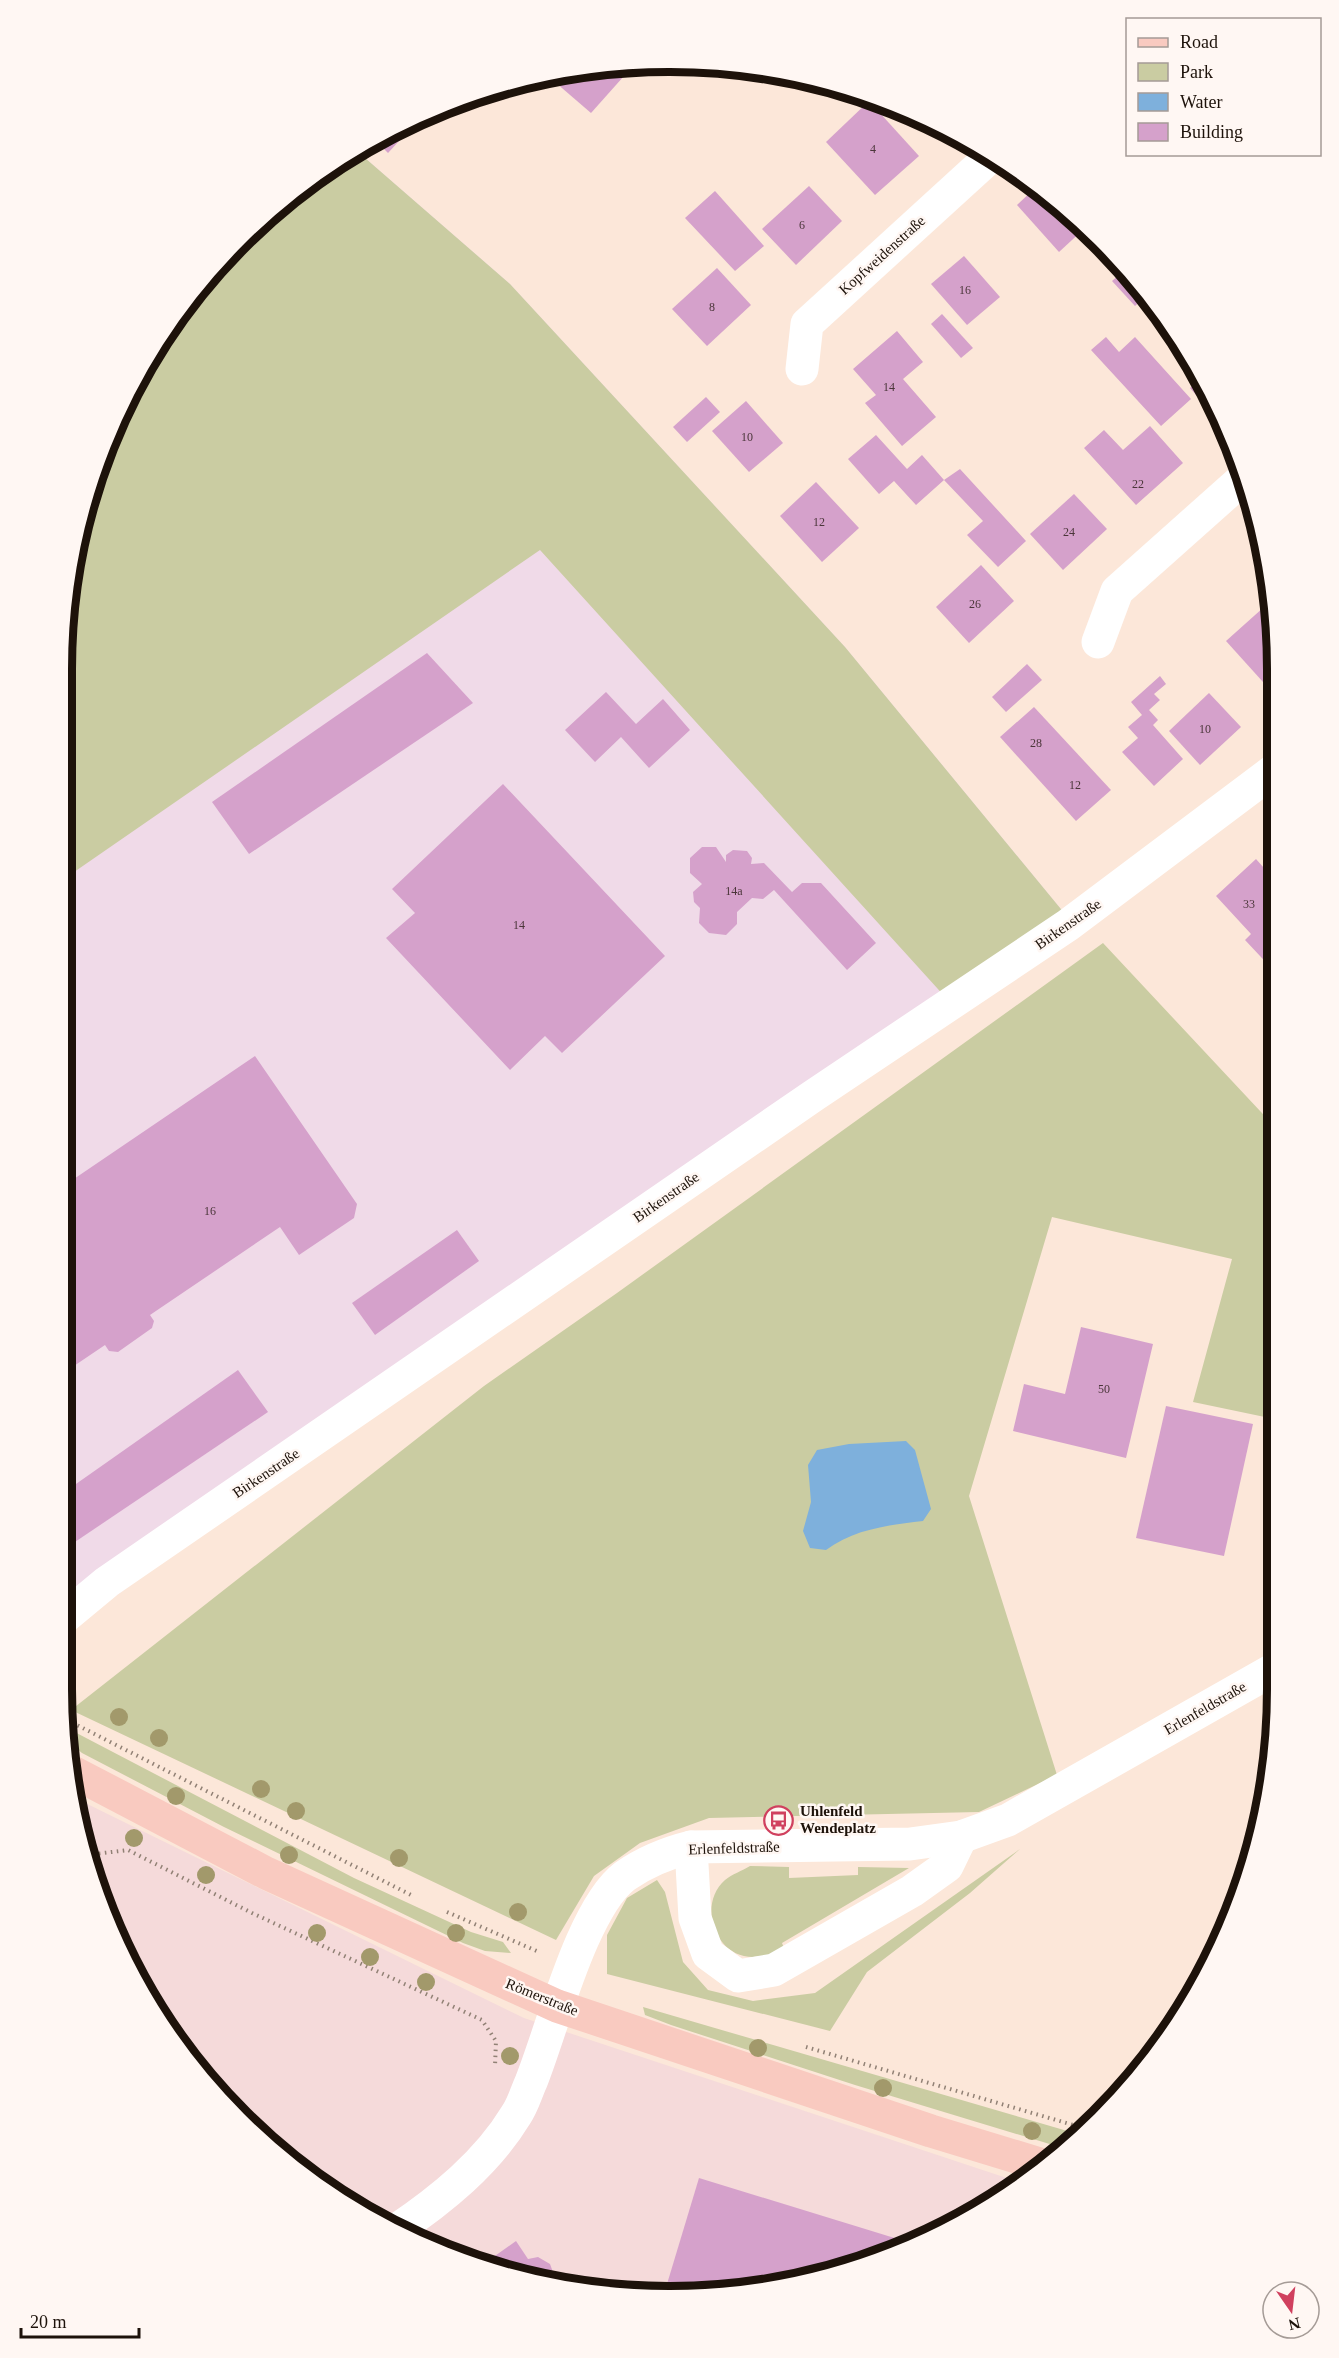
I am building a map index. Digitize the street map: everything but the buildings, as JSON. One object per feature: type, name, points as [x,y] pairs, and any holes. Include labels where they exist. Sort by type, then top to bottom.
[{"type":"main road","name":"Römerstraße","points":[[78,1775],[266,1874],[557,2006],[931,2132],[1034,2162]]},
{"type":"street","name":"Kopfweidenstraße","points":[[802,369],[807,324],[984,162]]},
{"type":"street","points":[[1098,642],[1117,591],[1237,484]]},
{"type":"street","name":"Birkenstraße","points":[[72,1611],[107,1582],[794,1109],[1068,925],[1267,780]]},
{"type":"street","name":"Erlenfeldstraße","points":[[404,2224],[472,2171],[517,2115],[547,2044],[557,2006],[595,1913],[623,1877],[670,1852],[691,1847],[910,1844],[961,1837],[1008,1820],[1267,1673]]},
{"type":"street","points":[[691,1847],[695,1918],[708,1954],[738,1976],[774,1970],[912,1891],[947,1866],[961,1837]]},
{"type":"path","points":[[73,1723],[422,1900]]},
{"type":"path","points":[[95,1854],[128,1850],[252,1913],[482,2020],[496,2041],[492,2073]]},
{"type":"path","points":[[443,1910],[573,1967]]},
{"type":"path","points":[[799,2045],[1077,2125]]},
{"type":"shaded area","points":[[364,157],[510,284],[845,647],[1065,914],[616,1232],[72,1628],[72,670],[73,630],[83,553],[92,515],[117,441],[152,371],[195,306],[247,247],[276,220],[306,195]]},
{"type":"shaded area","points":[[82,1802],[524,2018],[1010,2179],[968,2206],[898,2241],[824,2266],[747,2281],[670,2286],[592,2281],[515,2266],[441,2241],[371,2206],[306,2163],[247,2111],[195,2052],[152,1987],[117,1917],[92,1843]]},
{"type":"green space","points":[[364,157],[510,284],[845,647],[1065,914],[947,999],[540,550],[72,873],[73,630],[83,553],[92,515],[117,441],[152,371],[195,306],[220,276],[247,247],[306,195]]},
{"type":"green space","points":[[1103,943],[1267,1119],[1267,1417],[1193,1402],[1232,1259],[1052,1217],[969,1496],[1057,1775],[979,1812],[709,1818],[640,1843],[594,1876],[556,1940],[73,1711],[484,1386]]},
{"type":"green space","points":[[73,1731],[354,1878],[471,1932],[503,1942],[511,1953],[485,1951],[463,1943],[224,1827],[82,1753],[75,1747]]},
{"type":"green space","points":[[1020,1849],[970,1893],[867,1972],[830,2031],[607,1974],[607,1935],[627,1898],[657,1880],[665,1892],[683,1962],[708,1990],[753,2001],[815,1993]]},
{"type":"green space","points":[[750,1866],[789,1867],[789,1878],[858,1875],[858,1867],[909,1868],[782,1943],[785,1951],[753,1957],[740,1955],[720,1939],[714,1928],[712,1915],[712,1903],[717,1890],[725,1880]]},
{"type":"green space","points":[[643,2007],[1070,2132],[1054,2145],[855,2085],[645,2015]]},
{"type":"water","points":[[906,1441],[915,1450],[931,1509],[923,1521],[885,1526],[860,1533],[826,1550],[810,1548],[803,1531],[811,1502],[808,1465],[817,1450],[849,1444]]},
{"type":"place","name":"Uhlenfeld Wendeplatz","points":[[779,1820]]}]
